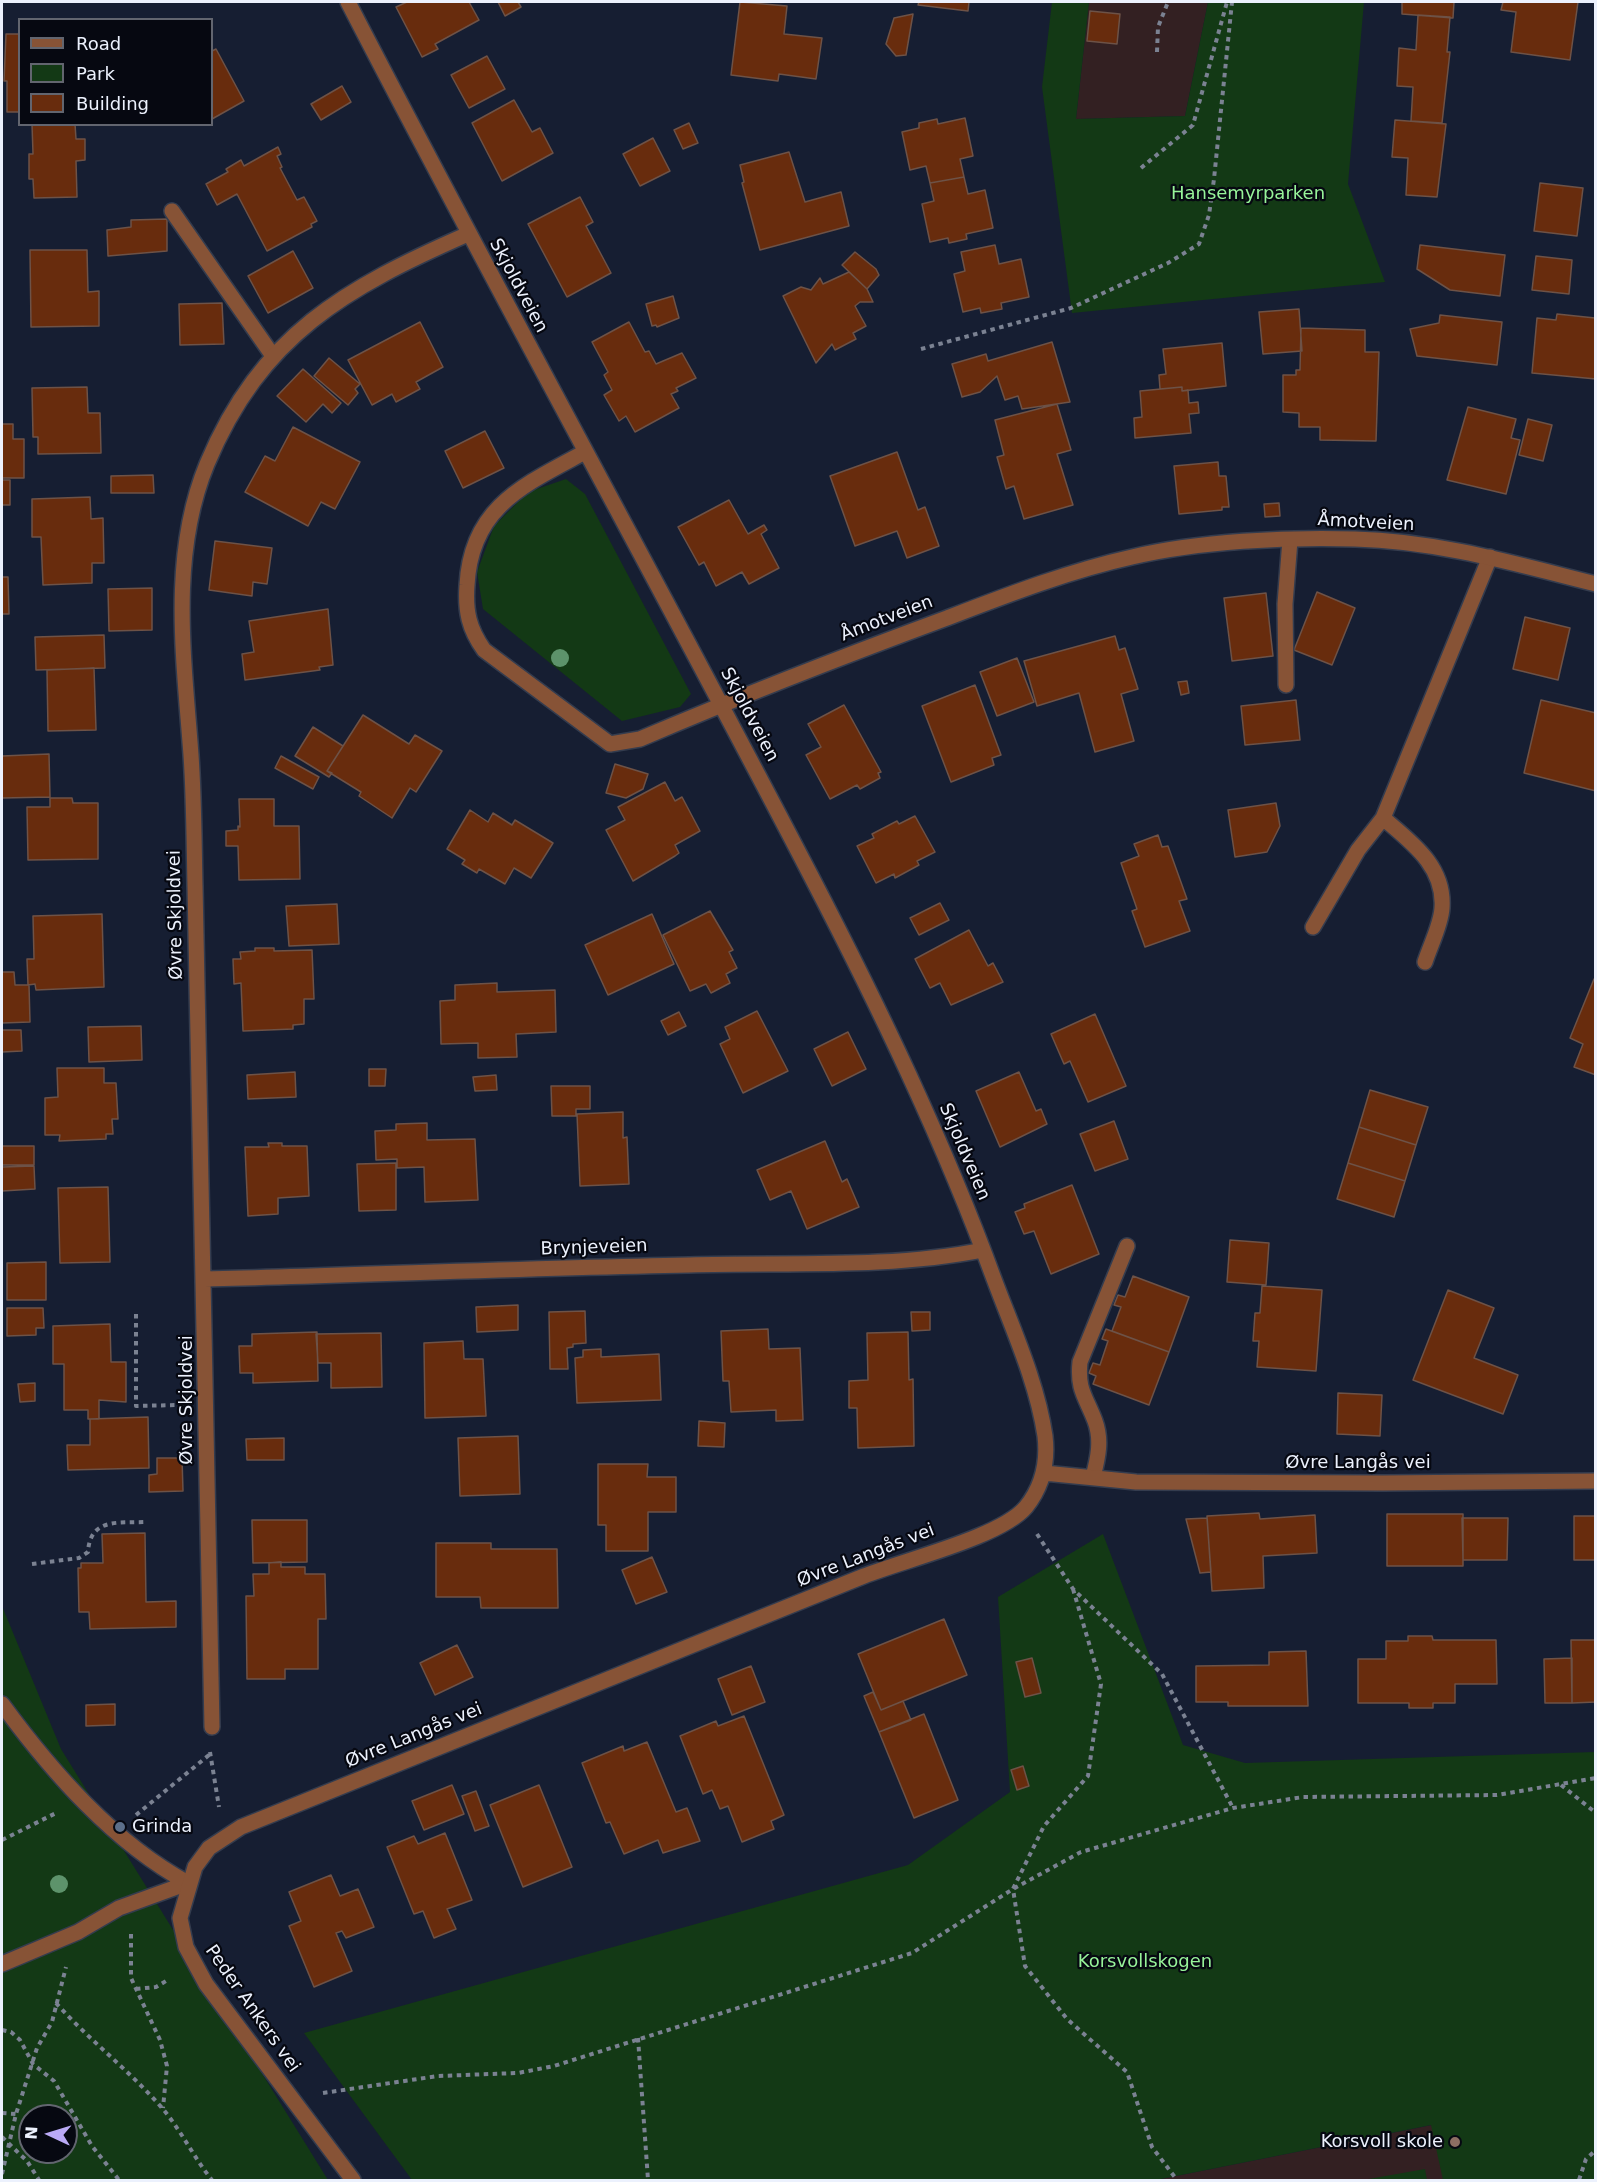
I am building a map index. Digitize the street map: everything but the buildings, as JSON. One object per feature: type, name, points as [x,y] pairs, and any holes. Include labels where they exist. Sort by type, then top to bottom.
[{"type":"street","name":"Skjoldveien","points":[[348,2],[468,234],[722,705],[905,1063],[983,1250],[1040,1409],[1046,1445],[1044,1473]]},
{"type":"street","points":[[172,211],[273,356]]},
{"type":"street","name":"Øvre Skjoldvei","points":[[212,1727],[205,1279],[192,783],[182,591],[185,548],[192,511],[210,459],[243,393],[273,356],[304,326],[361,287],[400,264],[468,234]]},
{"type":"street","name":"Åmotveien","points":[[585,452],[525,483],[484,521],[467,572],[465,608],[472,634],[484,650],[610,744],[640,739],[881,642],[1087,569],[1133,556],[1185,548],[1290,540],[1356,539],[1400,542],[1490,557],[1596,584]]},
{"type":"street","points":[[1286,685],[1285,604],[1290,540]]},
{"type":"street","points":[[1313,927],[1358,850],[1383,818],[1490,557]]},
{"type":"street","points":[[1383,818],[1419,849],[1437,872],[1442,909],[1425,962]]},
{"type":"street","points":[[1093,1477],[1099,1449],[1098,1433],[1095,1420],[1082,1397],[1078,1376],[1080,1362],[1127,1246]]},
{"type":"street","name":"Brynjeveien","points":[[205,1279],[690,1265],[900,1262],[943,1258],[983,1250]]},
{"type":"street","name":"Øvre Langås vei","points":[[188,1883],[209,1848],[241,1827],[885,1568],[1001,1527],[1022,1512],[1037,1490],[1044,1473],[1147,1482],[1383,1484],[1596,1481]]},
{"type":"street","points":[[2,1704],[24,1734],[83,1799],[160,1868],[188,1883]]},
{"type":"street","points":[[2,1964],[78,1932],[119,1908],[188,1883]]},
{"type":"street","name":"Peder Ankers vei","points":[[188,1883],[180,1918],[186,1947],[206,1984],[353,2181]]},
{"type":"path","points":[[1157,52],[1158,27],[1168,2]]},
{"type":"path","points":[[1141,168],[1193,125],[1227,2]]},
{"type":"path","points":[[921,349],[1071,308],[1168,263],[1199,244],[1209,215],[1213,188],[1232,2]]},
{"type":"path","points":[[136,1314],[136,1406],[206,1404]]},
{"type":"path","points":[[32,1564],[79,1558],[88,1552],[89,1540],[93,1531],[103,1526],[144,1522]]},
{"type":"path","points":[[1037,1534],[1073,1589],[1162,1674],[1233,1808]]},
{"type":"path","points":[[1073,1589],[1101,1684],[1088,1776],[1044,1826],[1013,1889],[1025,1966],[1067,2019],[1127,2072],[1152,2147],[1177,2181]]},
{"type":"path","points":[[212,1727],[210,1753],[219,1807]]},
{"type":"path","points":[[117,1831],[210,1753]]},
{"type":"path","points":[[291,2098],[438,2076],[518,2073],[554,2066],[912,1953],[1013,1889],[1081,1852],[1233,1808],[1303,1797],[1497,1795],[1596,1778]]},
{"type":"path","points":[[1561,1784],[1596,1813]]},
{"type":"path","points":[[2,1840],[83,1799]]},
{"type":"path","points":[[2,2174],[16,2114],[37,2048],[52,2022],[55,2003],[78,1932]]},
{"type":"path","points":[[131,1934],[131,1978],[160,2040],[167,2066],[163,2109]]},
{"type":"path","points":[[136,1989],[156,1987],[166,1981]]},
{"type":"path","points":[[55,2003],[72,2021],[108,2051],[163,2109],[212,2181]]},
{"type":"path","points":[[2,2030],[11,2032],[20,2040],[33,2064],[54,2081],[92,2146],[119,2181]]},
{"type":"path","points":[[638,2038],[648,2181]]},
{"type":"path","points":[[2,2113],[16,2114]]},
{"type":"path","points":[[2,2137],[27,2161],[39,2181]]},
{"type":"path","points":[[1579,2181],[1586,2159],[1596,2150]]},
{"type":"shaded area","points":[[1089,2],[1208,2],[1185,116],[1076,119]]},
{"type":"shaded area","name":"Korsvoll skole","points":[[1432,2125],[1596,2166],[1595,2180],[1156,2180]]},
{"type":"green space","name":"Hansemyrparken","points":[[1052,2],[1089,2],[1076,119],[1185,116],[1208,2],[1364,2],[1348,184],[1385,282],[1072,313],[1042,87]]},
{"type":"green space","points":[[566,479],[585,494],[691,694],[680,707],[622,721],[483,609],[477,572],[494,526],[528,492]]},
{"type":"green space","name":"Korsvollskogen","points":[[1103,1534],[1183,1745],[1245,1763],[1595,1752],[1595,2180],[1443,2180],[1431,2125],[1156,2180],[412,2180],[304,2033],[908,1865],[1010,1792],[998,1597]]},
{"type":"green space","points":[[2,1606],[61,1749],[328,2180],[2,2180]]},
{"type":"green space","points":[[1425,2169],[1427,2180],[1363,2180]]},
{"type":"place","name":"Grinda","points":[[120,1827]]},
{"type":"place","name":"Korsvoll skole","points":[[1455,2142]]}]
